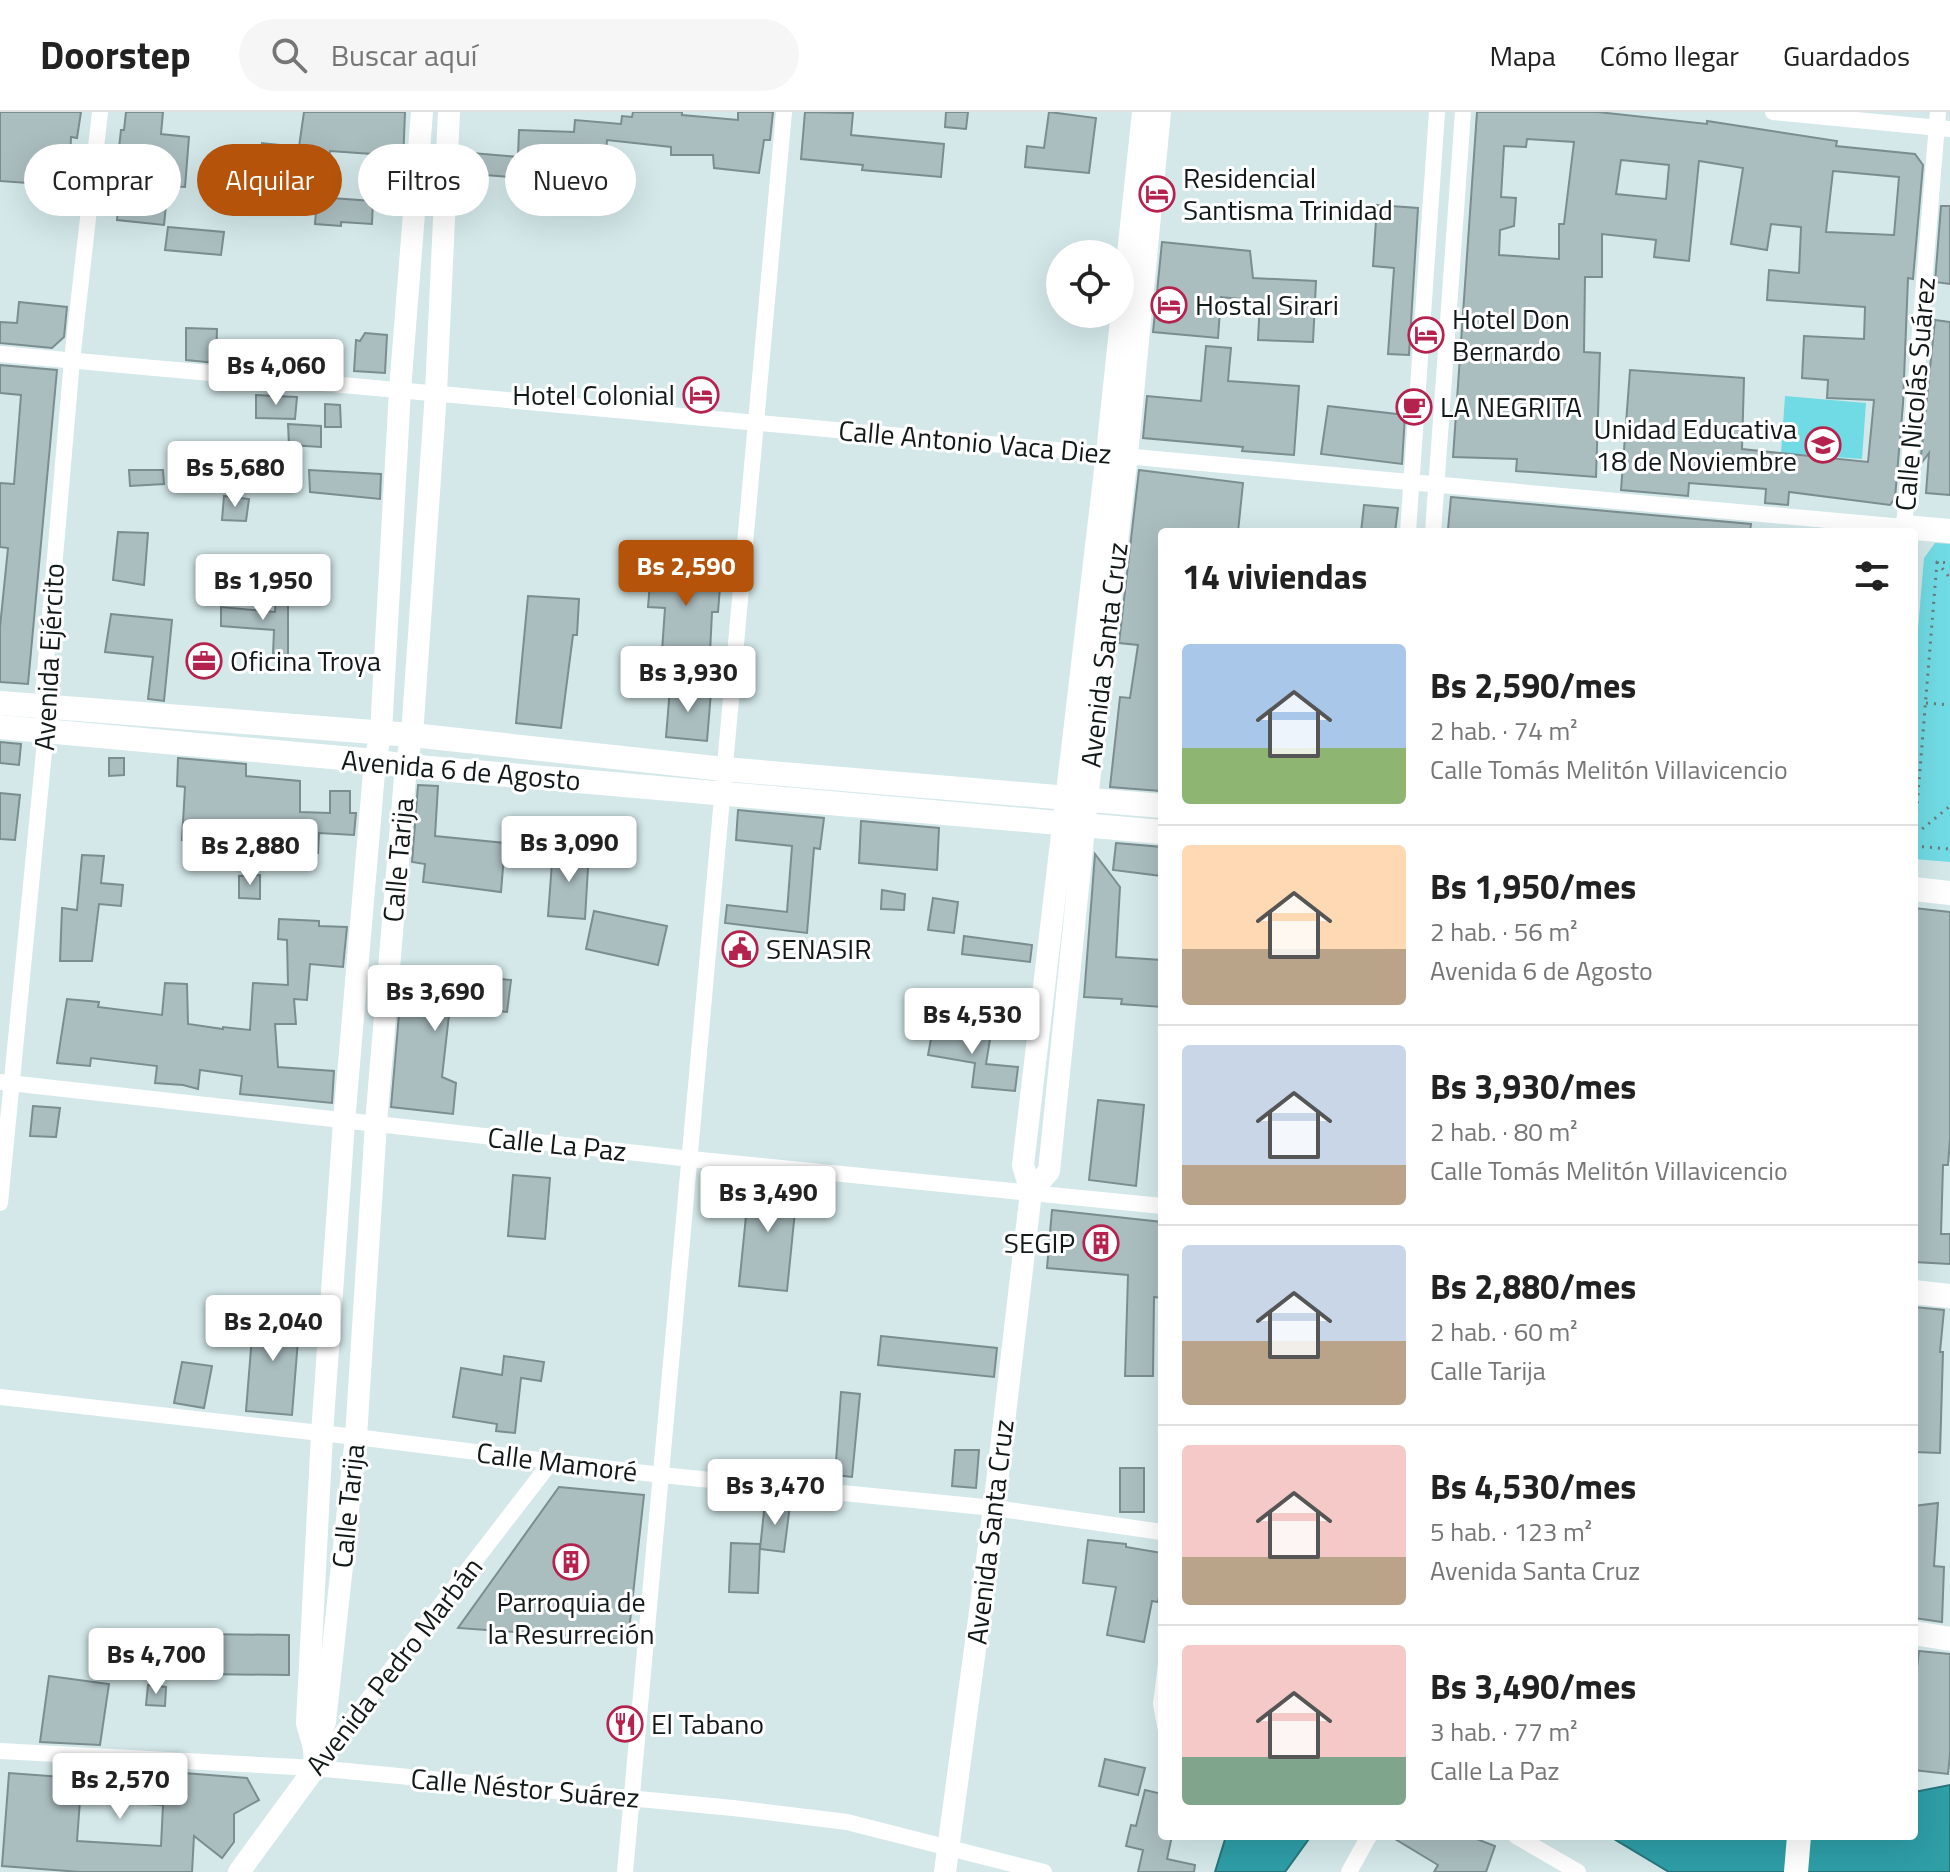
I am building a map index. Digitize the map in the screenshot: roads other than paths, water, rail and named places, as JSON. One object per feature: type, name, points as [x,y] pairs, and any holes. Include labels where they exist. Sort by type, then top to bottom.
[{"type":"main road","name":"Calle Antonio Vaca Diez","points":[[1918,530],[1950,531]]},
{"type":"main road","name":"Avenida 6 de Agosto","points":[[0,703],[44,720],[406,766],[1076,798],[1158,806]]},
{"type":"main road","name":"Avenida 6 de Agosto","points":[[0,727],[44,720],[381,732],[723,781],[1158,832]]},
{"type":"main road","points":[[1918,889],[1950,893]]},
{"type":"main road","points":[[1918,1292],[1950,1296]]},
{"type":"main road","points":[[1918,1634],[1950,1639]]},
{"type":"main road","points":[[1796,1872],[1799,1840]]},
{"type":"street","name":"Avenida Ejército","points":[[0,1203],[6,1083],[44,720],[72,360],[100,112]]},
{"type":"street","name":"Calle Tarija","points":[[314,1758],[307,1723],[322,1434],[344,1122],[375,761],[381,732],[400,390],[422,112]]},
{"type":"street","name":"Calle Tarija","points":[[314,1758],[325,1722],[356,1437],[376,1123],[406,766],[412,735],[436,392],[449,112]]},
{"type":"street","points":[[625,1872],[784,112]]},
{"type":"street","name":"Avenida Santa Cruz","points":[[1117,454],[1143,112]]},
{"type":"street","name":"Avenida Santa Cruz","points":[[945,1872],[994,1508],[1031,1192],[1023,1165],[1074,824],[1160,112]]},
{"type":"street","points":[[1408,528],[1437,112]]},
{"type":"street","points":[[1433,528],[1463,112]]},
{"type":"street","points":[[1773,112],[1942,123]]},
{"type":"street","name":"Calle Nicolás Suárez","points":[[1904,528],[1942,123]]},
{"type":"street","name":"Calle Antonio Vaca Diez","points":[[0,354],[1117,454],[1883,528]]},
{"type":"street","name":"Calle La Paz","points":[[6,1083],[691,1159],[1158,1206]]},
{"type":"street","name":"Calle Mamoré","points":[[0,1397],[661,1475],[994,1508],[1158,1531]]},
{"type":"street","name":"Avenida Pedro Marbán","points":[[239,1872],[314,1758],[551,1462]]},
{"type":"street","name":"Calle Néstor Suárez","points":[[0,1751],[314,1758],[847,1822],[1044,1872]]},
{"type":"street","points":[[1349,1872],[1367,1840]]},
{"type":"street","points":[[1523,1840],[1578,1872]]},
{"type":"place","name":"Residencial Santisma Trinidad","points":[[1157,194]]},
{"type":"place","name":"Hostal Sirari","points":[[1169,305]]},
{"type":"place","name":"Hotel Don Bernardo","points":[[1426,335]]},
{"type":"place","name":"Hotel Colonial","points":[[701,395]]},
{"type":"place","name":"LA NEGRITA","points":[[1414,407]]},
{"type":"place","name":"Unidad Educativa 18 de Noviembre","points":[[1823,445]]},
{"type":"place","name":"Oficina Troya","points":[[204,661]]},
{"type":"place","name":"SENASIR","points":[[740,949]]},
{"type":"place","name":"SEGIP","points":[[1101,1243]]},
{"type":"place","name":"Parroquia de la Resurreción","points":[[571,1562]]},
{"type":"place","name":"El Tabano","points":[[625,1724]]}]
